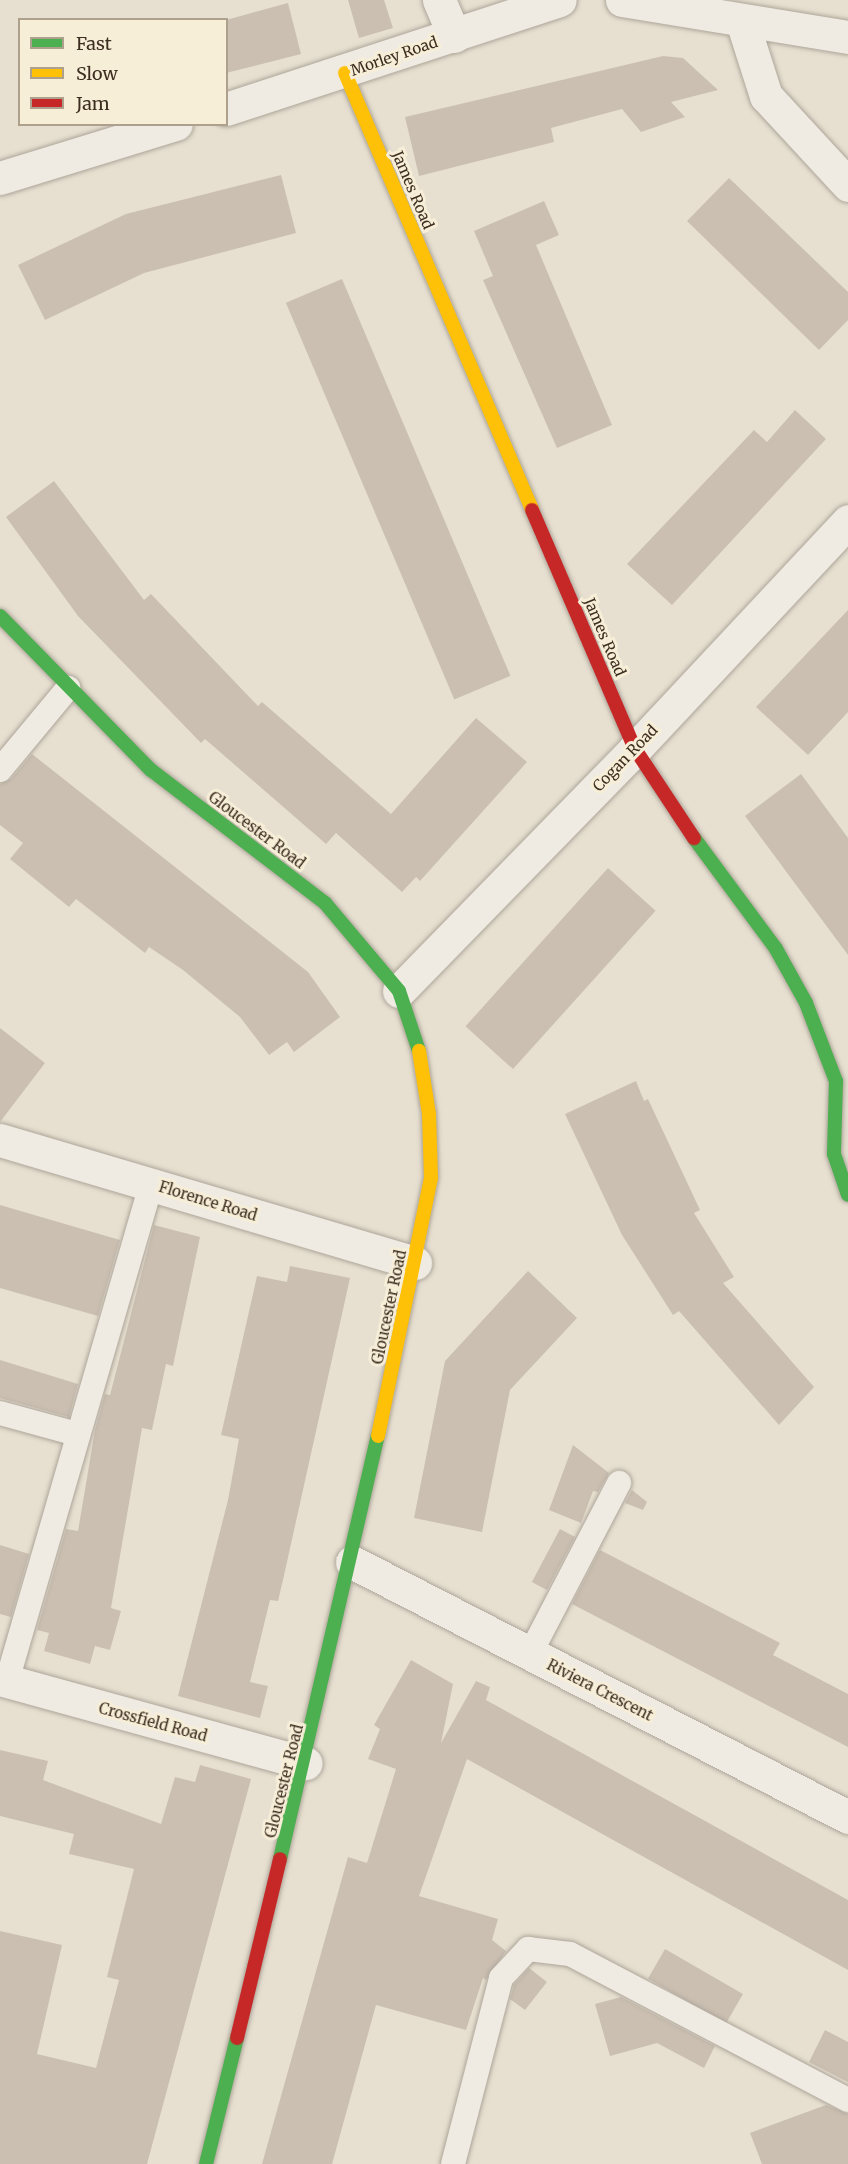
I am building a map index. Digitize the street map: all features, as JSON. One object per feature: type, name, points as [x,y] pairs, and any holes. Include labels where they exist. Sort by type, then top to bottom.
[{"type":"street","points":[[439,0],[454,36]]},
{"type":"street","name":"Morley Road","points":[[228,108],[345,73],[560,0]]},
{"type":"street","points":[[622,0],[848,37]]},
{"type":"street","points":[[742,21],[766,96],[848,185]]},
{"type":"street","name":"James Road","points":[[345,73],[635,749],[668,804],[776,949],[806,1003],[842,1079],[834,1154],[848,1195]]},
{"type":"street","points":[[0,178],[169,126]]},
{"type":"street","name":"Cogan Road","points":[[399,991],[635,749],[848,521]]},
{"type":"street","name":"Gloucester Road","points":[[0,616],[68,688],[151,770],[325,903],[399,991],[421,1058],[429,1114],[431,1178],[352,1562],[306,1763],[206,2164]]},
{"type":"street","name":"Florence Road","points":[[0,1140],[415,1263]]},
{"type":"street","name":"Riviera Crescent","points":[[352,1562],[848,1817]]},
{"type":"street","name":"Crossfield Road","points":[[4,1680],[306,1763]]},
{"type":"lane","points":[[0,770],[68,688]]},
{"type":"lane","points":[[4,1680],[151,1185]]},
{"type":"lane","points":[[0,1413],[77,1434]]},
{"type":"lane","points":[[530,1654],[619,1483]]},
{"type":"lane","points":[[453,2164],[501,1978],[528,1949],[570,1954],[848,2100]]},
{"type":"building","points":[[348,0],[384,0],[393,28],[359,38]]},
{"type":"building","points":[[288,3],[301,54],[228,72],[228,19]]},
{"type":"building","points":[[663,56],[683,58],[718,90],[671,102],[685,117],[641,132],[622,109],[551,128],[554,142],[419,176],[405,117]]},
{"type":"building","points":[[281,175],[296,233],[144,273],[45,320],[18,265],[126,214]]},
{"type":"building","points":[[729,178],[848,292],[848,320],[819,350],[687,221]]},
{"type":"building","points":[[544,201],[559,235],[536,245],[612,425],[557,448],[483,280],[493,276],[474,231]]},
{"type":"building","points":[[342,279],[510,676],[454,700],[286,303]]},
{"type":"building","points":[[795,410],[826,439],[672,605],[627,564],[754,430],[767,442]]},
{"type":"building","points":[[54,481],[144,600],[151,594],[258,706],[262,702],[391,814],[476,718],[527,762],[420,881],[416,877],[402,892],[336,833],[326,844],[205,739],[201,743],[78,616],[6,517]]},
{"type":"building","points":[[848,610],[848,712],[808,755],[756,707]]},
{"type":"building","points":[[32,754],[308,972],[340,1017],[294,1052],[287,1042],[269,1055],[240,1017],[183,970],[149,947],[145,953],[76,899],[69,907],[10,859],[23,843],[0,825],[0,784],[11,779]]},
{"type":"building","points":[[801,774],[848,838],[848,955],[745,816]]},
{"type":"building","points":[[608,868],[656,911],[513,1069],[465,1026]]},
{"type":"building","points":[[0,1028],[45,1063],[0,1122]]},
{"type":"building","points":[[636,1081],[644,1101],[648,1099],[700,1210],[694,1213],[734,1277],[723,1283],[814,1387],[779,1425],[679,1311],[673,1315],[622,1235],[565,1114]]},
{"type":"building","points":[[0,1205],[120,1240],[98,1316],[0,1288]]},
{"type":"building","points":[[154,1225],[200,1237],[173,1366],[166,1364],[152,1430],[142,1428],[111,1608],[121,1611],[110,1650],[95,1646],[90,1664],[44,1651],[49,1633],[37,1630],[66,1529],[78,1531],[95,1430],[105,1394],[110,1395]]},
{"type":"building","points":[[290,1266],[350,1278],[278,1601],[270,1600],[250,1682],[268,1686],[260,1718],[178,1696],[228,1500],[239,1439],[221,1435],[257,1276],[287,1282]]},
{"type":"building","points":[[528,1271],[577,1318],[510,1390],[482,1532],[414,1518],[445,1361]]},
{"type":"building","points":[[0,1360],[78,1384],[69,1417],[0,1398]]},
{"type":"building","points":[[573,1445],[609,1473],[598,1492],[593,1491],[581,1523],[549,1510]]},
{"type":"building","points":[[632,1490],[647,1502],[643,1510],[625,1503]]},
{"type":"building","points":[[560,1529],[575,1537],[547,1590],[532,1582]]},
{"type":"building","points":[[0,1545],[29,1554],[11,1617],[0,1614]]},
{"type":"building","points":[[600,1550],[780,1643],[773,1655],[848,1694],[848,1747],[572,1604]]},
{"type":"building","points":[[411,1660],[453,1684],[441,1743],[476,1681],[490,1687],[486,1700],[848,1900],[848,1970],[467,1759],[419,1896],[498,1919],[492,1940],[506,1951],[486,1980],[483,1978],[466,2030],[376,2005],[332,2164],[262,2164],[348,1857],[367,1863],[396,1769],[368,1759],[380,1729],[374,1725]]},
{"type":"building","points":[[0,1750],[48,1761],[43,1780],[161,1824],[175,1777],[195,1782],[200,1765],[251,1779],[147,2164],[0,2164],[0,1931],[62,1945],[37,2054],[96,2068],[119,1980],[107,1977],[134,1869],[69,1854],[74,1834],[0,1816]]},
{"type":"building","points":[[665,1949],[743,1994],[726,2023],[648,1978]]},
{"type":"building","points":[[529,1968],[547,1982],[525,2010],[510,1999],[514,1985]]},
{"type":"building","points":[[621,1997],[715,2046],[704,2068],[657,2043],[610,2056],[595,2004]]},
{"type":"building","points":[[825,2030],[848,2042],[848,2082],[809,2062]]},
{"type":"building","points":[[826,2105],[848,2114],[848,2164],[762,2164],[750,2133]]},
{"type":"traffic: fast","points":[[0,616],[151,770],[325,903],[399,991],[419,1051]]},
{"type":"traffic: fast","points":[[694,838],[776,949],[806,1003],[836,1081],[834,1154],[848,1195]]},
{"type":"traffic: fast","points":[[280,1859],[378,1436]]},
{"type":"traffic: fast","points":[[206,2164],[237,2038]]},
{"type":"traffic: slow","points":[[345,73],[532,510]]},
{"type":"traffic: slow","points":[[378,1436],[431,1178],[429,1114],[419,1051]]},
{"type":"traffic: jam","points":[[532,510],[635,749],[694,838]]},
{"type":"traffic: jam","points":[[237,2038],[280,1859]]}]
